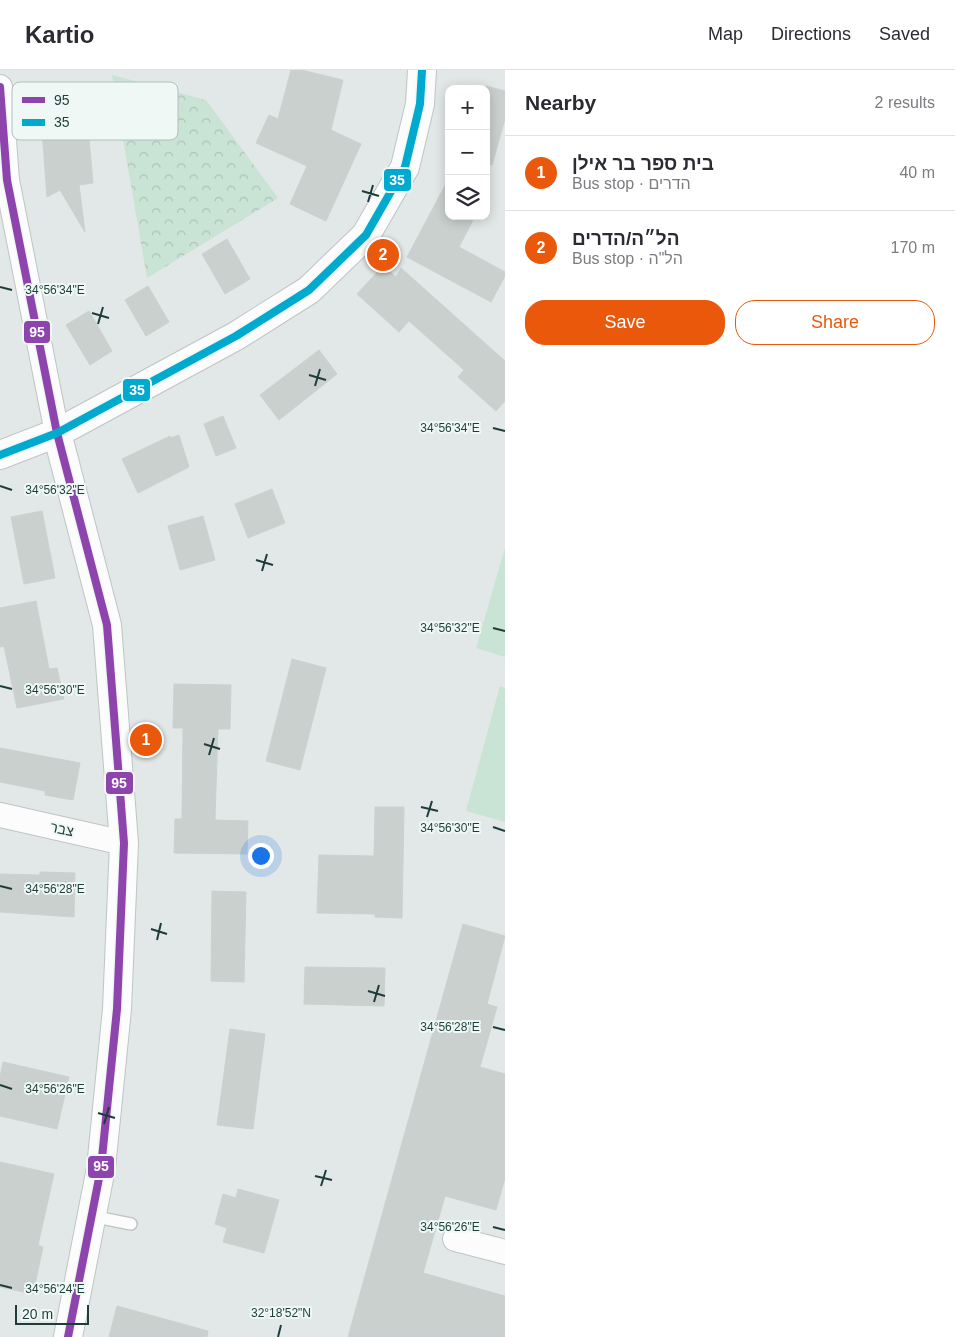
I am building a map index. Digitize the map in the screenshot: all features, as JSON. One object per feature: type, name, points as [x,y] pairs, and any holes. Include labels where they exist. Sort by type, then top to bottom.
[{"type":"street","points":[[0,455],[57,433],[236,336],[309,290],[366,236],[405,167],[420,104],[422,70]]},
{"type":"street","points":[[0,87],[4,181],[57,433],[107,625],[124,843],[117,1009],[101,1168],[68,1337]]},
{"type":"street","name":"צבר","points":[[0,815],[124,843]]},
{"type":"street","points":[[455,1239],[505,1252]]},
{"type":"lane","points":[[92,1216],[131,1224]]},
{"type":"green space","points":[[112,75],[138,82],[113,82]]},
{"type":"green space","points":[[178,93],[206,100],[278,198],[147,278],[123,140],[178,140]]},
{"type":"green space","points":[[505,548],[505,657],[476,648]]},
{"type":"green space","points":[[500,686],[505,688],[505,822],[466,811]]},
{"type":"building","points":[[291,70],[301,70],[343,80],[331,130],[361,144],[326,221],[290,204],[307,166],[256,143],[269,115],[278,119]]},
{"type":"building","points":[[490,87],[505,91],[505,119],[492,165],[490,165]]},
{"type":"building","points":[[43,140],[89,140],[93,183],[79,185],[85,232],[60,190],[47,197]]},
{"type":"building","points":[[445,186],[445,220],[473,220],[459,247],[505,272],[505,276],[491,302],[407,257]]},
{"type":"building","points":[[227,239],[250,279],[225,294],[202,254]]},
{"type":"building","points":[[383,266],[396,277],[401,268],[505,361],[505,401],[496,411],[458,377],[464,370],[409,321],[399,332],[357,294]]},
{"type":"building","points":[[148,286],[169,322],[146,336],[125,300]]},
{"type":"building","points":[[89,311],[112,351],[90,365],[66,325]]},
{"type":"building","points":[[319,350],[337,374],[279,420],[260,395]]},
{"type":"building","points":[[223,416],[236,448],[216,456],[204,424]]},
{"type":"building","points":[[179,435],[189,467],[138,493],[122,459],[170,436],[171,438]]},
{"type":"building","points":[[272,489],[285,523],[248,538],[235,504]]},
{"type":"building","points":[[42,511],[55,578],[24,584],[11,517]]},
{"type":"building","points":[[203,516],[215,560],[180,570],[168,526]]},
{"type":"building","points":[[36,601],[49,669],[57,668],[64,699],[17,708],[4,646],[0,647],[0,608]]},
{"type":"building","points":[[292,659],[326,668],[300,770],[266,761]]},
{"type":"building","points":[[174,684],[231,685],[230,729],[218,729],[215,820],[248,821],[247,854],[174,853],[175,819],[182,819],[183,728],[173,728]]},
{"type":"building","points":[[0,748],[80,763],[73,800],[45,795],[45,791],[0,782]]},
{"type":"building","points":[[375,807],[404,807],[402,918],[375,917],[375,914],[317,913],[319,855],[374,856]]},
{"type":"building","points":[[40,872],[75,873],[74,917],[0,912],[0,874],[40,875]]},
{"type":"building","points":[[212,891],[246,892],[244,982],[211,981]]},
{"type":"building","points":[[463,924],[505,936],[487,1004],[497,1007],[480,1067],[505,1074],[505,1178],[496,1210],[445,1196],[423,1273],[505,1296],[505,1337],[348,1337]]},
{"type":"building","points":[[305,967],[385,968],[384,1006],[304,1004]]},
{"type":"building","points":[[230,1029],[265,1034],[253,1129],[217,1125]]},
{"type":"building","points":[[3,1062],[69,1077],[57,1129],[0,1116],[0,1077]]},
{"type":"building","points":[[0,1162],[54,1174],[38,1245],[43,1247],[33,1294],[0,1287]]},
{"type":"building","points":[[238,1189],[279,1200],[264,1253],[223,1242],[227,1228],[215,1224],[223,1194],[236,1198]]},
{"type":"building","points":[[117,1306],[208,1331],[207,1337],[109,1337]]},
{"type":"transit line","name":"35","points":[[0,455],[57,433],[236,336],[309,290],[366,235],[405,167],[420,104],[422,70]]},
{"type":"transit line","name":"95","points":[[0,87],[7,180],[57,433],[107,625],[124,843],[117,1009],[101,1168],[68,1337]]},
{"type":"place","name":"הל״ה/הדרים","points":[[383,255]]},
{"type":"place","name":"בית ספר בר אילן","points":[[146,740]]}]
